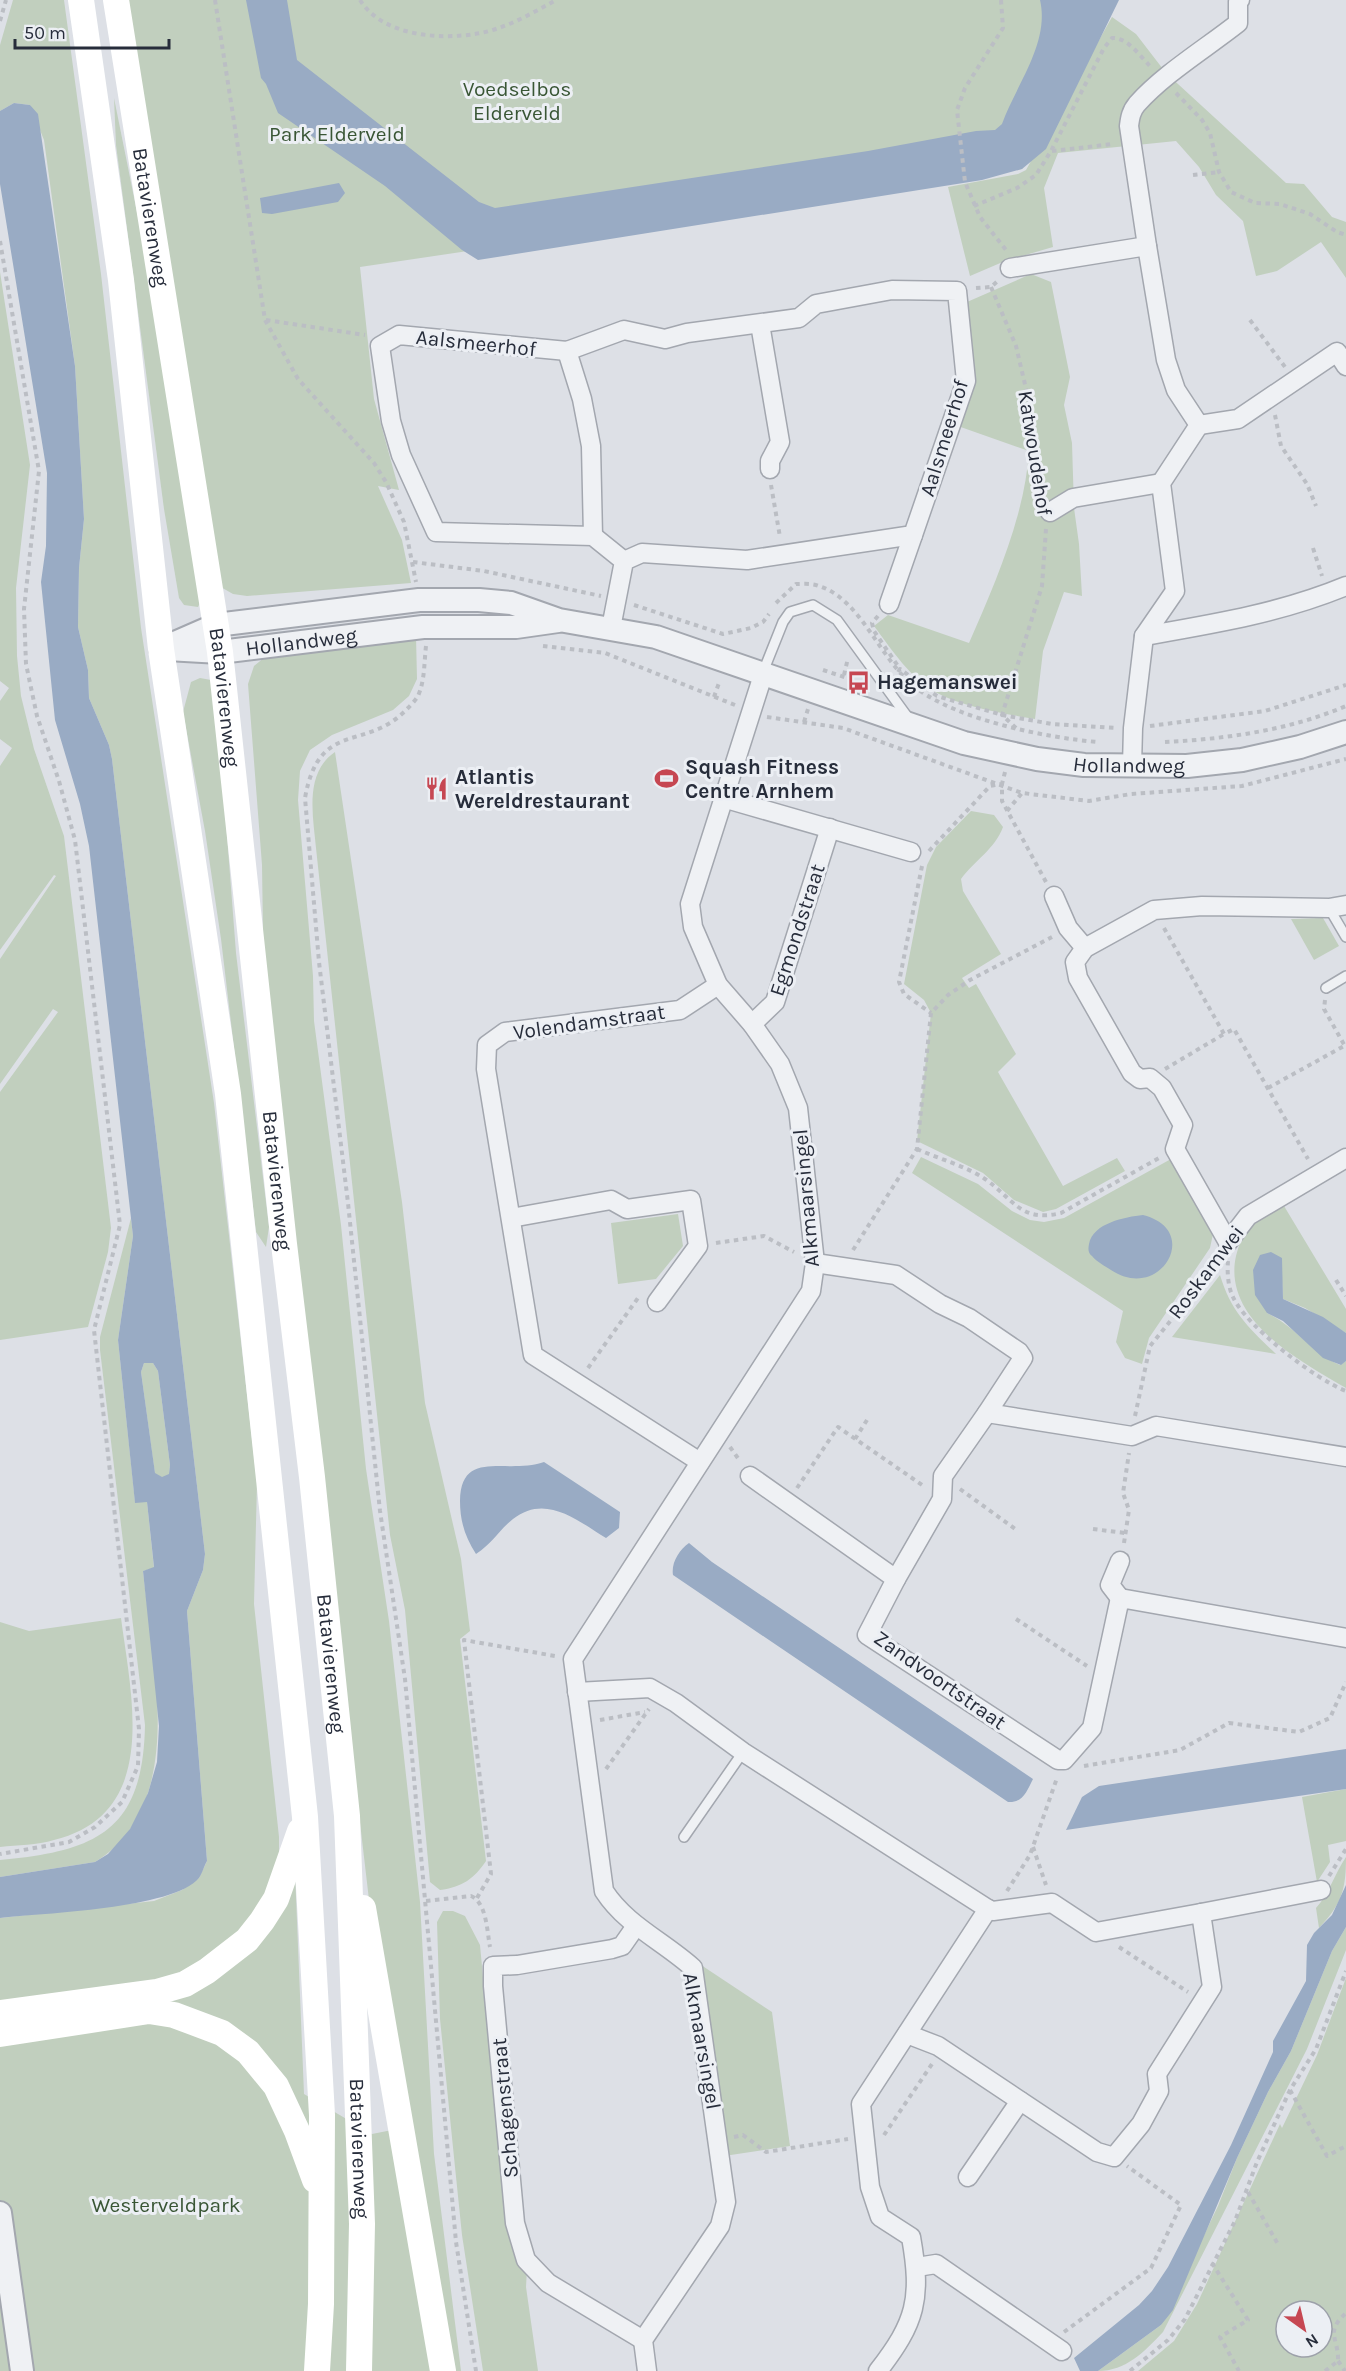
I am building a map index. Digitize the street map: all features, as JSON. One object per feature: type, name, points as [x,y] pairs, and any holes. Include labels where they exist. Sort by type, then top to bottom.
[{"type":"main road","name":"Batavierenweg","points":[[81,0],[121,280],[161,649],[228,1094],[305,1817],[322,2115],[317,2371]]},
{"type":"main road","name":"Batavierenweg","points":[[116,0],[220,652],[284,1245],[312,1477],[346,1816],[362,2224],[359,2371]]},
{"type":"main road","points":[[0,2013],[149,1994],[185,1984],[207,1971],[248,1940],[276,1899],[305,1817]]},
{"type":"main road","points":[[348,1879],[362,1903],[443,2371]]},
{"type":"main road","points":[[0,2034],[149,2011],[174,2015],[222,2033],[248,2052],[276,2086],[307,2154],[322,2204]]},
{"type":"street","points":[[1199,425],[1176,390],[1166,360],[1129,126],[1131,113],[1136,105],[1238,22],[1238,2],[1240,0]]},
{"type":"street","points":[[1010,268],[1147,246]]},
{"type":"street","name":"Aalsmeerhof","points":[[567,351],[582,399],[591,446],[593,536],[436,532],[401,455],[391,421],[380,346],[388,340],[399,335],[567,351],[624,330],[665,339],[687,333],[799,318],[816,304],[881,292],[957,291],[966,381],[889,604]]},
{"type":"street","points":[[760,324],[780,442],[770,461],[770,469]]},
{"type":"street","points":[[1132,766],[1133,728],[1144,636],[1175,591],[1161,483],[1199,425],[1238,419],[1294,381],[1343,355]]},
{"type":"street","name":"Katwoudehof","points":[[1047,513],[1073,498],[1161,483]]},
{"type":"street","points":[[624,561],[642,553],[747,560],[913,535]]},
{"type":"street","points":[[593,536],[624,561]]},
{"type":"street","points":[[611,628],[624,561]]},
{"type":"street","points":[[1144,636],[1241,619],[1346,586]]},
{"type":"street","name":"Hollandweg","points":[[161,649],[216,625],[419,600],[479,600],[511,603],[559,620],[656,637],[964,743],[1011,755],[1084,765],[1186,766],[1242,760],[1300,747],[1346,732]]},
{"type":"street","name":"Hollandweg","points":[[161,649],[220,652],[428,638],[559,620]]},
{"type":"street","name":"Alkmaarsingel","points":[[643,2340],[720,2226],[726,2202],[693,1968],[673,1950],[615,1909],[604,1891],[573,1659],[811,1291],[815,1263],[798,1108],[780,1064],[752,1024],[718,985],[693,927],[690,904],[763,675]]},
{"type":"street","points":[[723,798],[911,852]]},
{"type":"street","name":"Egmondstraat","points":[[752,1024],[776,1002],[830,828]]},
{"type":"street","points":[[1054,896],[1068,928],[1085,948]]},
{"type":"street","points":[[1228,1242],[1175,1149],[1183,1125],[1162,1088],[1150,1078],[1140,1079],[1132,1073],[1078,978],[1075,962],[1085,948],[1154,910],[1202,906],[1337,907]]},
{"type":"street","name":"Volendamstraat","points":[[700,1462],[533,1355],[486,1069],[488,1046],[505,1032],[680,1010],[718,985]]},
{"type":"street","name":"Roskamwei","points":[[1228,1242],[1248,1216],[1346,1158]]},
{"type":"street","points":[[511,1218],[611,1200],[627,1209],[691,1200],[698,1246],[657,1302]]},
{"type":"street","points":[[750,1476],[896,1579],[942,1498],[943,1476],[1023,1358],[1019,1352],[969,1318],[940,1304],[896,1275],[815,1263]]},
{"type":"street","points":[[987,1413],[1132,1436],[1156,1426],[1346,1456]]},
{"type":"street","points":[[1120,1561],[1110,1585],[1120,1598],[1346,1638]]},
{"type":"street","name":"Zandvoortstraat","points":[[896,1579],[867,1635],[1058,1760],[1062,1765]]},
{"type":"street","points":[[1062,1765],[1092,1728],[1120,1598]]},
{"type":"street","points":[[578,1692],[650,1688],[743,1752],[991,1910],[1052,1903],[1096,1932],[1321,1890]]},
{"type":"street","points":[[878,2371],[902,2341],[916,2307],[916,2267],[911,2237],[880,2217],[870,2187],[861,2104],[991,1910]]},
{"type":"street","points":[[907,2034],[942,2049],[1097,2152],[1114,2157],[1141,2124],[1159,2091],[1158,2074],[1212,1987],[1201,1913]]},
{"type":"street","points":[[493,1966],[517,1965],[612,1949],[622,1946],[636,1926]]},
{"type":"street","name":"Schagenstraat","points":[[493,1966],[515,2223],[526,2260],[548,2283],[643,2340]]},
{"type":"street","points":[[968,2176],[1020,2101]]},
{"type":"street","points":[[0,2213],[22,2371]]},
{"type":"street","points":[[916,2267],[936,2264],[1056,2346]]},
{"type":"street","points":[[643,2340],[647,2371]]},
{"type":"lane","points":[[763,675],[783,622],[790,612],[813,605],[837,620],[914,726]]},
{"type":"lane","points":[[1337,907],[1346,937]]},
{"type":"lane","points":[[1326,988],[1346,976]]},
{"type":"lane","points":[[684,1837],[743,1752]]},
{"type":"path","points":[[0,21],[6,0]]},
{"type":"path","points":[[215,0],[265,320],[298,380],[374,463],[386,482],[404,522],[419,600]]},
{"type":"path","points":[[360,0],[374,18],[389,27],[444,35],[474,35],[494,30],[556,0]]},
{"type":"path","points":[[1001,0],[1003,28],[965,88],[957,110],[965,182],[974,206],[1008,253],[1010,268]]},
{"type":"path","points":[[974,206],[1017,188],[1036,176],[1052,151],[1104,48],[1112,38],[1119,38],[1126,41],[1202,120],[1210,133],[1219,172],[1231,192],[1255,202],[1280,204],[1310,213],[1336,232],[1346,234]]},
{"type":"path","points":[[1052,151],[1132,142]]},
{"type":"path","points":[[1193,175],[1219,172]]},
{"type":"path","points":[[0,241],[39,471],[24,609],[26,664],[37,716],[75,840],[120,1225],[94,1330],[139,1729],[138,1766],[122,1802],[95,1827],[69,1842],[0,1854]]},
{"type":"path","name":"Katwoudehof","points":[[1002,716],[1042,586],[1047,513],[1031,410],[1016,346],[991,287],[1010,268]]},
{"type":"path","points":[[265,320],[388,340]]},
{"type":"path","points":[[1250,320],[1294,381]]},
{"type":"path","points":[[1266,401],[1275,415],[1281,446],[1307,484],[1316,506]]},
{"type":"path","points":[[770,469],[782,555]]},
{"type":"path","points":[[1313,548],[1327,593]]},
{"type":"path","points":[[889,604],[872,623],[874,632],[900,669],[937,696],[1002,716],[1052,724],[1133,728],[1265,711],[1346,686]]},
{"type":"path","points":[[428,638],[424,677],[417,698],[388,724],[339,741],[319,756],[309,778],[305,798],[319,962],[348,1203],[380,1511],[405,1679],[456,2242],[476,2371]]},
{"type":"path","points":[[536,646],[605,653],[714,697]]},
{"type":"path","points":[[883,682],[900,669]]},
{"type":"path","points":[[1002,716],[1017,729],[1011,755]]},
{"type":"path","points":[[931,1012],[904,994],[899,982],[924,856],[990,786],[1002,784],[1002,801],[1054,896]]},
{"type":"path","points":[[1007,811],[1022,793]]},
{"type":"path","points":[[1154,910],[1224,1034]]},
{"type":"path","points":[[851,1267],[853,1251],[917,1149],[931,1012],[948,995],[970,980],[1068,928]]},
{"type":"path","points":[[1268,1089],[1345,1047],[1324,1009],[1326,988]]},
{"type":"path","points":[[1150,1078],[1234,1029],[1317,1175]]},
{"type":"path","points":[[917,1149],[985,1179],[1012,1205],[1043,1217],[1061,1213],[1175,1149]]},
{"type":"path","points":[[698,1246],[764,1236],[815,1263]]},
{"type":"path","points":[[1228,1242],[1227,1270],[1233,1297],[1250,1323],[1329,1384],[1346,1390]]},
{"type":"path","name":"Roskamwei","points":[[1132,1436],[1150,1346],[1208,1276],[1228,1242]]},
{"type":"path","points":[[1336,1280],[1346,1296]]},
{"type":"path","points":[[578,1383],[641,1293],[657,1302]]},
{"type":"path","points":[[855,1439],[867,1420]]},
{"type":"path","points":[[788,1502],[838,1427],[942,1498]]},
{"type":"path","points":[[1120,1561],[1129,1510],[1123,1493],[1132,1436]]},
{"type":"path","points":[[717,1438],[731,1449],[750,1476]]},
{"type":"path","points":[[943,1476],[1018,1531]]},
{"type":"path","points":[[1093,1529],[1125,1533]]},
{"type":"path","points":[[1016,1619],[1103,1677]]},
{"type":"path","points":[[477,1898],[492,1874],[464,1640],[573,1659]]},
{"type":"path","points":[[991,1910],[1033,1846],[1062,1765],[1180,1750],[1229,1723],[1299,1732],[1330,1718],[1346,1682]]},
{"type":"path","points":[[590,1788],[606,1784],[605,1771],[659,1694]]},
{"type":"path","points":[[581,1723],[646,1712]]},
{"type":"path","points":[[1033,1846],[1052,1903]]},
{"type":"path","points":[[1321,1890],[1346,1849]]},
{"type":"path","points":[[426,1901],[471,1896],[477,1898],[482,1909],[493,1966]]},
{"type":"path","points":[[1096,1932],[1204,2003]]},
{"type":"path","points":[[1130,2371],[1178,2330],[1235,2221],[1257,2162],[1290,2090],[1316,2049],[1346,1971]]},
{"type":"path","points":[[718,2140],[743,2135],[766,2152],[866,2136],[882,2138],[942,2049]]},
{"type":"path","points":[[1290,2090],[1327,2156],[1346,2146]]},
{"type":"path","points":[[1056,2346],[1151,2268],[1181,2205],[1114,2157]]},
{"type":"path","points":[[1248,2191],[1279,2246]]},
{"type":"path","points":[[1212,2263],[1248,2320],[1220,2337],[1239,2371]]},
{"type":"path","points":[[1345,2371],[1338,2361],[1332,2335],[1336,2322],[1346,2313]]},
{"type":"path","points":[[1325,2371],[1338,2361]]},
{"type":"green space","points":[[13,0],[64,0],[101,274],[141,628],[214,1103],[257,1483],[254,1604],[279,1837],[279,1868],[253,1920],[175,1982],[0,2009],[0,1918],[154,1901],[182,1890],[199,1878],[207,1861],[187,1611],[203,1570],[205,1554],[112,759],[109,745],[89,698],[88,670],[78,627],[79,568],[84,519],[75,366],[44,140],[30,105],[14,103],[0,111],[0,45]]},
{"type":"green space","name":"Park Elderveld","points":[[127,0],[1114,0],[1022,169],[360,267],[374,399],[399,490],[378,486],[402,540],[411,583],[247,596],[233,594],[219,586]]},
{"type":"green space","points":[[1112,17],[1136,34],[1166,73],[1286,183],[1304,184],[1332,217],[1346,222],[1346,278],[1321,242],[1277,271],[1256,276],[1243,221],[1216,195],[1199,167],[1176,141],[1058,153],[1044,188],[1053,247],[1005,261],[970,276],[948,187],[1018,174],[1026,170]]},
{"type":"green space","points":[[114,98],[143,242],[202,599],[198,607],[184,605],[179,598],[164,509],[116,145]]},
{"type":"green space","points":[[0,272],[30,465],[16,588],[17,656],[21,696],[34,749],[64,836],[111,1228],[108,1252],[88,1327],[0,1340],[0,1092],[58,1012],[53,1009],[0,1084],[0,959],[56,876],[54,875],[0,950],[0,766],[12,748],[0,739],[0,701],[9,688],[0,681]]},
{"type":"green space","points":[[1031,274],[1051,282],[1070,377],[1064,405],[1072,443],[1074,508],[1082,596],[1064,592],[1043,651],[1035,719],[972,706],[937,693],[910,672],[874,626],[888,615],[969,643],[998,573],[1015,524],[1022,500],[1029,451],[955,425],[967,302]]},
{"type":"green space","points":[[416,636],[417,679],[409,696],[393,710],[332,735],[310,750],[300,771],[298,800],[313,976],[314,1021],[341,1225],[366,1469],[389,1621],[420,1902],[434,2154],[461,2371],[447,2371],[380,1994],[264,1000],[262,865],[248,684],[254,666],[265,657]]},
{"type":"green space","points":[[200,678],[211,680],[219,731],[236,953],[269,1227],[266,1247],[256,1232],[221,939],[205,831],[183,712],[191,682]]},
{"type":"green space","points":[[335,752],[402,1202],[425,1403],[461,1559],[470,1631],[460,1639],[486,1861],[467,1881],[455,1887],[440,1890],[430,1882],[405,1610],[390,1535],[313,822],[315,783],[325,761]]},
{"type":"green space","points":[[971,811],[994,815],[1003,827],[995,842],[961,879],[963,891],[1001,954],[962,978],[969,988],[976,984],[1016,1054],[998,1072],[1063,1186],[1117,1158],[1125,1171],[1056,1209],[1043,1212],[1014,1200],[983,1173],[917,1141],[931,1013],[924,1000],[904,984],[927,865],[936,847]]},
{"type":"green space","points":[[1323,918],[1339,946],[1314,960],[1291,919]]},
{"type":"green space","points":[[921,1157],[978,1184],[1012,1211],[1030,1220],[1044,1222],[1064,1218],[1171,1159],[1213,1234],[1210,1248],[1149,1338],[1142,1364],[1125,1358],[1116,1342],[1123,1311],[912,1173]]},
{"type":"green space","points":[[1281,1201],[1346,1309],[1346,1333],[1305,1308],[1283,1299],[1282,1281],[1267,1313],[1277,1318],[1330,1360],[1340,1365],[1346,1361],[1346,1388],[1307,1365],[1268,1336],[1253,1319],[1241,1300],[1235,1279],[1236,1256],[1241,1241],[1252,1223]]},
{"type":"green space","points":[[678,1214],[683,1246],[656,1279],[618,1284],[611,1223]]},
{"type":"green space","points":[[131,1218],[133,1236],[118,1340],[135,1502],[147,1502],[154,1568],[143,1571],[157,1688],[158,1729],[154,1769],[143,1805],[124,1837],[95,1862],[0,1877],[0,1860],[63,1850],[88,1841],[108,1829],[124,1812],[135,1790],[142,1761],[145,1725],[100,1350],[100,1337]]},
{"type":"green space","points":[[1220,1275],[1224,1288],[1242,1319],[1276,1354],[1172,1337]]},
{"type":"green space","points":[[144,1363],[153,1363],[158,1371],[170,1465],[169,1475],[162,1478],[155,1474],[141,1372]]},
{"type":"green space","points":[[121,1618],[130,1682],[132,1716],[131,1748],[125,1779],[111,1805],[88,1826],[54,1840],[0,1847],[0,1622],[29,1631]]},
{"type":"green space","points":[[1346,1789],[1346,1841],[1328,1845],[1330,1862],[1317,1882],[1302,1797]]},
{"type":"green space","points":[[1346,1857],[1344,1887],[1341,1896],[1333,1911],[1319,1928],[1316,1908]]},
{"type":"green space","name":"Westerveldpark","points":[[295,1872],[304,2094],[372,2134],[392,2130],[432,2371],[0,2371],[0,2023],[176,1996]]},
{"type":"green space","points":[[443,1911],[453,1911],[465,1916],[480,1945],[503,2194],[517,2250],[527,2269],[526,2287],[538,2371],[483,2371],[462,2235],[440,2019],[437,1922]]},
{"type":"green space","points":[[1346,1927],[1346,1950],[1307,2049],[1163,2332],[1126,2364],[1098,2371],[1161,2325],[1218,2206],[1237,2158],[1268,2092],[1291,2051],[1332,1951]]},
{"type":"green space","points":[[698,1963],[772,2012],[790,2146],[724,2156]]},
{"type":"green space","points":[[1346,1978],[1346,2371],[1138,2371],[1174,2341],[1197,2304],[1280,2124],[1282,2128],[1317,2055]]},
{"type":"water","points":[[246,0],[287,0],[297,60],[479,202],[495,208],[868,151],[976,131],[995,130],[1002,124],[1036,48],[1042,16],[1040,0],[1119,0],[1046,149],[1022,169],[982,180],[478,260],[462,250],[385,186],[278,113],[266,84],[261,78]]},
{"type":"water","points":[[14,103],[30,105],[38,114],[75,366],[84,519],[79,568],[78,627],[88,670],[89,698],[109,745],[112,759],[205,1554],[203,1570],[187,1611],[207,1861],[199,1878],[185,1888],[163,1897],[106,1908],[0,1918],[0,1877],[95,1862],[108,1854],[130,1829],[148,1793],[157,1762],[159,1726],[143,1571],[154,1567],[147,1502],[135,1503],[118,1340],[133,1236],[89,846],[80,804],[55,720],[41,582],[46,546],[47,473],[0,184],[0,111]],"holes":[[[144,1363],[153,1363],[158,1371],[170,1465],[169,1474],[162,1477],[155,1473],[141,1372]]]},
{"type":"water","points":[[339,183],[345,193],[338,202],[272,214],[262,213],[260,198]]},
{"type":"water","points":[[1143,1215],[1161,1223],[1170,1235],[1172,1248],[1168,1260],[1158,1271],[1145,1277],[1129,1278],[1111,1270],[1090,1254],[1089,1246],[1092,1237],[1103,1226],[1128,1217]]},
{"type":"water","points":[[1271,1252],[1282,1258],[1283,1299],[1323,1317],[1346,1333],[1346,1361],[1341,1365],[1323,1358],[1283,1321],[1267,1313],[1255,1295],[1253,1270],[1260,1255]]},
{"type":"water","points":[[544,1462],[620,1512],[619,1528],[606,1538],[561,1512],[538,1509],[525,1512],[513,1519],[476,1554],[464,1529],[460,1508],[462,1485],[468,1474],[488,1466],[530,1465]]},
{"type":"water","points":[[689,1543],[712,1562],[1033,1779],[1024,1795],[1017,1801],[1008,1802],[673,1575],[673,1566],[677,1557]]},
{"type":"water","points":[[1346,1749],[1346,1789],[1066,1830],[1082,1797],[1099,1786]]},
{"type":"water","points":[[1346,1885],[1346,1927],[1332,1951],[1291,2051],[1268,2092],[1237,2158],[1173,2310],[1161,2325],[1098,2371],[1080,2371],[1074,2358],[1139,2305],[1152,2291],[1168,2267],[1231,2145],[1273,2052],[1273,2041],[1306,1981],[1307,1945],[1314,1933],[1332,1915]]},
{"type":"place","name":"Hagemanswei","points":[[859,682]]},
{"type":"place","name":"Squash Fitness Centre Arnhem","points":[[667,779]]},
{"type":"place","name":"Atlantis Wereldrestaurant","points":[[437,789]]},
{"type":"park label","name":"Voedselbos Elderveld","points":[[517,101]]}]
